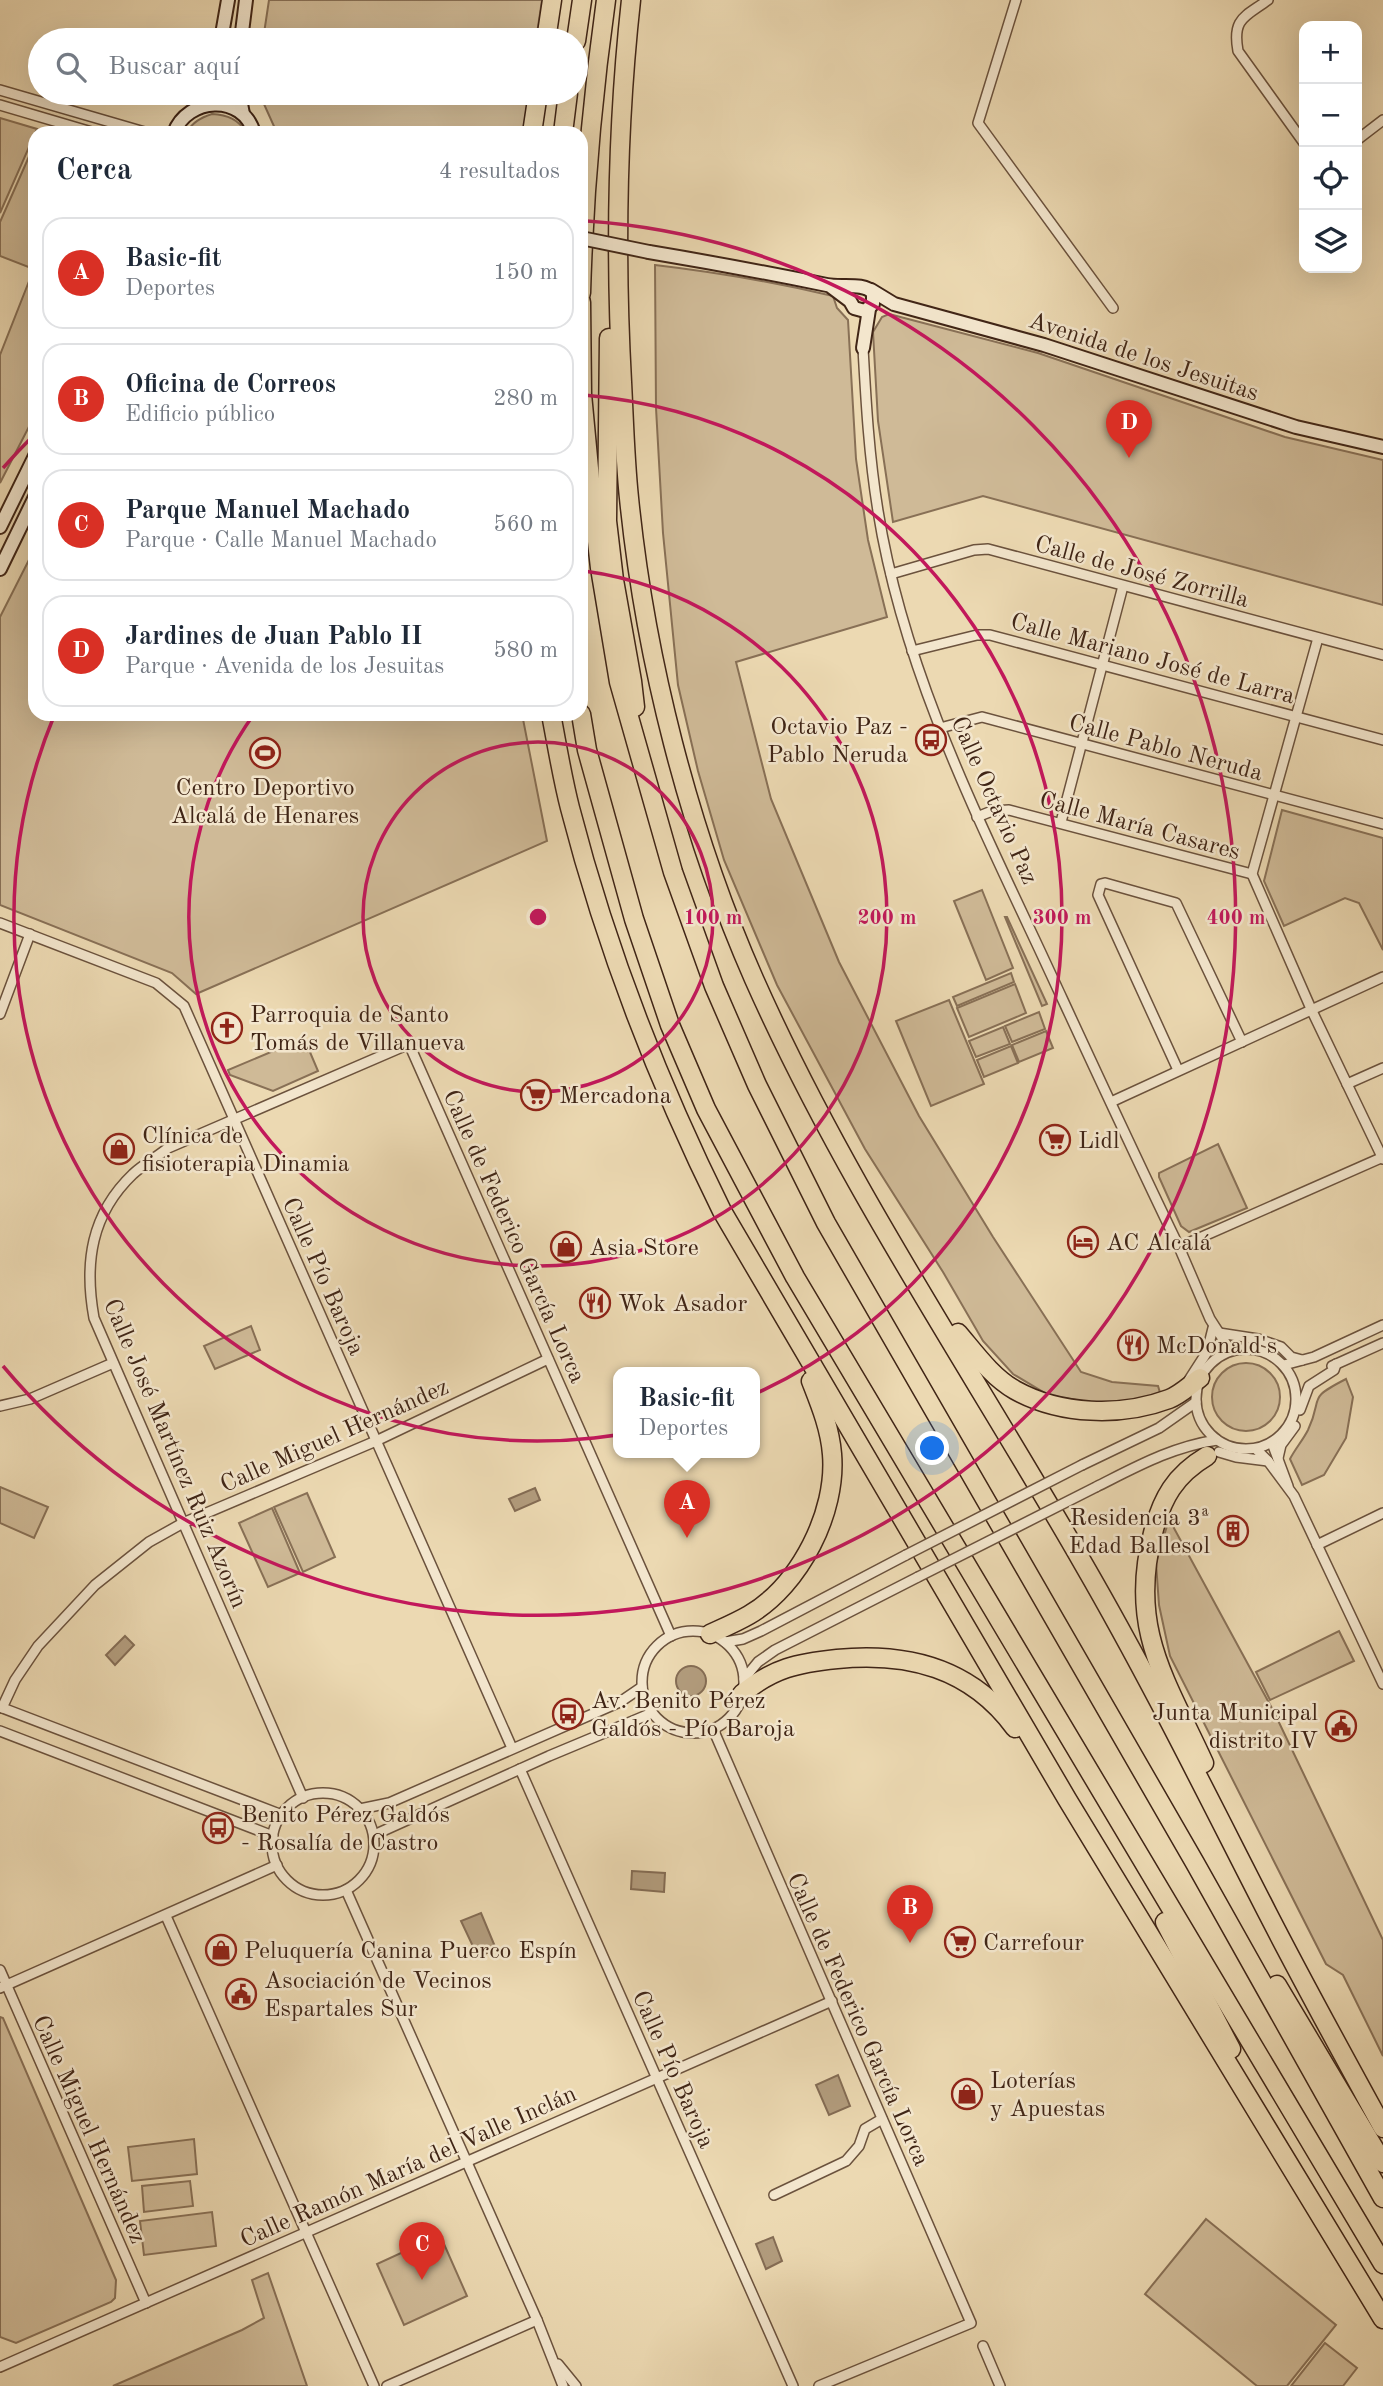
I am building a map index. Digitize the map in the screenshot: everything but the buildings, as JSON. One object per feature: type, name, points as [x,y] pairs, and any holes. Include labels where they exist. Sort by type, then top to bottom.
[{"type":"highway","points":[[548,28],[552,0]]},
{"type":"highway","points":[[578,28],[582,0]]},
{"type":"highway","points":[[588,142],[606,0]]},
{"type":"highway","points":[[631,0],[618,163],[617,286],[628,495],[649,630],[686,790],[730,920],[754,979],[827,1126],[1139,1661],[1271,1921],[1383,2128]]},
{"type":"highway","points":[[533,126],[536,105]]},
{"type":"highway","points":[[564,126],[567,105]]},
{"type":"highway","points":[[617,286],[609,340],[607,521],[614,580],[632,681],[639,752]]},
{"type":"highway","points":[[588,452],[600,568],[619,682],[678,885],[714,986],[757,1085],[826,1223],[1195,1863],[1383,2198]]},
{"type":"highway","points":[[552,721],[569,806],[606,933],[646,1044],[692,1151],[732,1230],[1067,1799],[1383,2319]]},
{"type":"highway","points":[[582,721],[587,750],[634,919],[670,1025],[706,1109],[795,1278],[1383,2264]]},
{"type":"highway","points":[[718,1638],[775,1594],[797,1569],[819,1530],[830,1495],[832,1454],[824,1413],[810,1380],[741,1258],[732,1230]]},
{"type":"highway","points":[[889,1236],[968,1345],[984,1364],[1014,1390],[1073,1409],[1107,1411],[1137,1408],[1190,1396],[1200,1378]]},
{"type":"highway","points":[[1213,1454],[1193,1465],[1179,1478],[1161,1504],[1144,1571],[1144,1608],[1148,1634],[1157,1662],[1236,1832],[1271,1921]]},
{"type":"highway","points":[[743,1686],[775,1671],[806,1662],[882,1657],[922,1663],[950,1674],[981,1692],[1003,1712],[1067,1799]]},
{"type":"highway","points":[[1079,1757],[1307,2194]]},
{"type":"highway","points":[[1195,1863],[1235,1914],[1383,2163]]},
{"type":"street","points":[[223,28],[228,0]]},
{"type":"street","points":[[242,28],[246,0]]},
{"type":"street","points":[[1016,0],[978,123],[1113,308]]},
{"type":"street","points":[[1268,0],[1240,21],[1235,34],[1238,51],[1299,135]]},
{"type":"street","points":[[0,90],[28,98]]},
{"type":"street","points":[[0,105],[71,126]]},
{"type":"street","points":[[52,105],[124,126]]},
{"type":"street","points":[[178,126],[184,116],[199,105]]},
{"type":"street","points":[[224,105],[243,114],[252,126]]},
{"type":"street","points":[[241,105],[243,114]]},
{"type":"street","points":[[1362,136],[1383,120]]},
{"type":"street","points":[[588,239],[830,286],[864,286],[871,290],[875,297],[862,307]]},
{"type":"street","points":[[830,286],[862,307]]},
{"type":"street","points":[[857,288],[851,294],[862,307]]},
{"type":"street","name":"Avenida de los Jesuitas","points":[[871,290],[894,304],[1044,345],[1296,427],[1383,447]]},
{"type":"street","name":"Avenida de los Jesuitas","points":[[862,307],[894,304]]},
{"type":"street","name":"Calle Octavio Paz","points":[[862,307],[867,428],[878,512],[891,575],[912,651],[977,817],[1214,1327],[1230,1350]]},
{"type":"street","points":[[0,527],[28,470]]},
{"type":"street","points":[[0,569],[28,511]]},
{"type":"street","name":"Calle de José Zorrilla","points":[[891,575],[974,550],[988,550],[1383,655]]},
{"type":"street","points":[[1061,822],[1124,586]]},
{"type":"street","name":"Calle Mariano José de Larra","points":[[912,651],[977,635],[990,635],[1383,740]]},
{"type":"street","points":[[1179,1247],[1383,1158],[1312,1011],[1252,874],[1318,638]]},
{"type":"street","name":"Calle Pablo Neruda","points":[[940,727],[982,718],[1383,824]]},
{"type":"street","name":"Calle María Casares","points":[[977,817],[992,811],[1009,810],[1252,874]]},
{"type":"street","points":[[1178,1070],[1098,895],[1101,884],[1176,903],[1242,1042]]},
{"type":"street","name":"Calle Pío Baroja","points":[[0,923],[156,984],[184,1006],[512,1748]]},
{"type":"street","points":[[0,1014],[30,934]]},
{"type":"street","points":[[1111,1102],[1383,977]]},
{"type":"street","name":"Calle José Martínez Ruiz Azorín","points":[[303,1798],[94,1318],[89,1289],[89,1260],[99,1222],[113,1197],[134,1173],[168,1148],[409,1044]]},
{"type":"street","name":"Calle de Federico García Lorca","points":[[409,1044],[671,1636]]},
{"type":"street","points":[[1347,1084],[1383,1068]]},
{"type":"street","points":[[1284,1365],[1344,1344],[1383,1325]]},
{"type":"street","points":[[1217,1440],[1171,1450],[775,1650],[758,1662],[729,1717],[713,1729],[697,1733],[680,1732],[664,1725],[652,1713],[645,1700],[643,1671],[648,1657],[658,1644],[671,1636],[692,1631],[718,1638],[743,1639],[1159,1428],[1190,1396],[1214,1327],[1281,1347],[1291,1357],[1303,1360]]},
{"type":"street","name":"Calle Octavio Paz","points":[[1214,1327],[1217,1357]]},
{"type":"street","points":[[1296,1390],[1320,1372],[1383,1343]]},
{"type":"street","points":[[1190,1396],[1202,1423],[1217,1440],[1231,1447],[1256,1449],[1272,1443],[1288,1428],[1294,1416],[1296,1390],[1292,1377],[1284,1365],[1272,1355],[1258,1349],[1230,1350],[1217,1357],[1200,1378]]},
{"type":"street","name":"Calle Miguel Hernández","points":[[1,1708],[37,1646],[95,1586],[149,1542],[183,1523],[376,1441],[548,1359]]},
{"type":"street","points":[[0,1406],[30,1399],[113,1363]]},
{"type":"street","points":[[1273,1460],[1295,1425],[1309,1386],[1334,1370],[1336,1364]]},
{"type":"street","points":[[1272,1443],[1273,1460],[1383,1684]]},
{"type":"street","points":[[1213,1454],[1231,1447]]},
{"type":"street","points":[[1256,1449],[1273,1460]]},
{"type":"street","points":[[1213,1454],[1273,1460]]},
{"type":"street","points":[[1317,1545],[1383,1513]]},
{"type":"street","points":[[718,1638],[736,1655],[743,1686]]},
{"type":"street","points":[[360,1809],[389,1803],[611,1706],[642,1687]]},
{"type":"street","points":[[1,1708],[282,1815]]},
{"type":"street","points":[[373,1835],[652,1713]]},
{"type":"street","name":"Calle de Federico García Lorca","points":[[713,1729],[971,2323],[819,2386]]},
{"type":"street","points":[[0,1731],[273,1836]]},
{"type":"street","name":"Calle Pío Baroja","points":[[520,1769],[793,2386]]},
{"type":"street","points":[[324,1793],[337,1795],[360,1809],[369,1821],[373,1835],[372,1860],[364,1875],[346,1890],[328,1895],[313,1894],[298,1888],[285,1878],[272,1849],[273,1836],[288,1808],[303,1798],[324,1793]]},
{"type":"street","points":[[3,1987],[277,1865]]},
{"type":"street","points":[[346,1890],[537,2320],[563,2386]]},
{"type":"street","points":[[166,1916],[374,2386]]},
{"type":"street","name":"Calle Miguel Hernández","points":[[0,1970],[3,1987],[146,2303]]},
{"type":"street","name":"Calle Ramón María del Valle Inclán","points":[[0,2367],[832,2001]]},
{"type":"street","points":[[774,2195],[846,2161],[859,2146],[865,2129],[882,2119]]},
{"type":"street","points":[[387,2386],[537,2320]]},
{"type":"street","points":[[546,2345],[567,2378],[576,2386]]},
{"type":"street","points":[[982,2346],[1000,2386]]},
{"type":"shaded area","points":[[269,0],[542,0],[538,28],[265,28]]},
{"type":"shaded area","points":[[264,105],[527,105],[524,126],[274,126]]},
{"type":"shaded area","points":[[212,114],[223,115],[241,126],[191,126]]},
{"type":"shaded area","points":[[0,118],[28,126],[28,149],[0,213]]},
{"type":"shaded area","points":[[28,159],[28,267],[0,256],[0,222]]},
{"type":"shaded area","points":[[655,265],[744,278],[833,296],[837,308],[848,320],[856,459],[868,540],[887,617],[736,662],[771,799],[839,962],[919,1116],[993,1237],[1081,1372],[1112,1382],[1158,1386],[1161,1396],[1103,1404],[1050,1396],[1013,1374],[983,1341],[865,1149],[777,985],[724,860],[698,771],[678,685],[663,533],[656,408]]},
{"type":"shaded area","points":[[28,284],[28,429],[0,483],[0,355]]},
{"type":"shaded area","points":[[889,314],[1038,353],[1285,437],[1383,460],[1383,605],[983,496],[893,522],[878,421],[873,332],[882,317]]},
{"type":"shaded area","name":"Centro Deportivo Alcalá de Henares","points":[[28,562],[28,721],[523,721],[547,841],[196,994],[172,973],[0,905],[0,617]]},
{"type":"shaded area","points":[[1282,810],[1383,838],[1383,950],[1359,903],[1345,898],[1284,926],[1264,881]]},
{"type":"shaded area","points":[[982,890],[1013,968],[986,980],[954,901]]},
{"type":"shaded area","points":[[1007,917],[1047,1004],[1042,1006]]},
{"type":"shaded area","points":[[1011,973],[1014,982],[957,1006],[953,997]]},
{"type":"shaded area","points":[[1015,984],[1026,1013],[969,1037],[957,1008]]},
{"type":"shaded area","points":[[949,1000],[984,1084],[931,1106],[896,1021]]},
{"type":"shaded area","points":[[1039,1012],[1045,1029],[1012,1042],[1005,1026]]},
{"type":"shaded area","points":[[1003,1027],[1010,1044],[976,1057],[969,1041]]},
{"type":"shaded area","points":[[1046,1031],[1053,1048],[1019,1062],[1012,1045]]},
{"type":"shaded area","points":[[304,1038],[318,1071],[273,1091],[230,1075],[228,1070]]},
{"type":"shaded area","points":[[1011,1046],[1018,1063],[984,1077],[977,1060]]},
{"type":"shaded area","points":[[1218,1144],[1247,1208],[1189,1232],[1181,1226],[1159,1173]]},
{"type":"shaded area","points":[[251,1326],[260,1350],[215,1369],[204,1346]]},
{"type":"shaded area","points":[[1246,1363],[1259,1366],[1270,1373],[1277,1384],[1280,1397],[1277,1410],[1270,1421],[1259,1428],[1246,1431],[1233,1428],[1222,1421],[1215,1410],[1212,1397],[1215,1384],[1222,1373],[1233,1366]]},
{"type":"shaded area","points":[[1346,1379],[1353,1397],[1346,1438],[1324,1475],[1302,1485],[1290,1459],[1308,1430],[1320,1395]]},
{"type":"shaded area","points":[[0,1487],[48,1507],[34,1538],[0,1523]]},
{"type":"shaded area","points":[[535,1488],[540,1500],[515,1511],[509,1499]]},
{"type":"shaded area","points":[[307,1493],[335,1557],[303,1572],[274,1507]]},
{"type":"shaded area","points":[[272,1508],[300,1573],[268,1587],[239,1523]]},
{"type":"shaded area","points":[[1169,1519],[1274,1712],[1383,1940],[1383,2056],[1343,1975],[1326,1964],[1170,1656],[1159,1605],[1156,1563]]},
{"type":"shaded area","points":[[1339,1631],[1354,1661],[1270,1700],[1256,1672]]},
{"type":"shaded area","points":[[125,1636],[134,1645],[115,1665],[106,1655]]},
{"type":"shaded area","points":[[691,1666],[697,1667],[705,1675],[705,1687],[697,1695],[691,1696],[685,1695],[677,1687],[676,1681],[677,1675],[685,1667]]},
{"type":"shaded area","points":[[632,1871],[665,1873],[664,1892],[631,1889]]},
{"type":"shaded area","points":[[481,1913],[496,1949],[478,1957],[461,1921]]},
{"type":"shaded area","points":[[0,2017],[3,2018],[116,2280],[115,2298],[111,2302],[16,2343],[0,2337]]},
{"type":"shaded area","points":[[838,2075],[850,2106],[829,2115],[816,2085]]},
{"type":"shaded area","points":[[194,2139],[197,2174],[132,2181],[128,2147]]},
{"type":"shaded area","points":[[190,2181],[193,2206],[144,2212],[142,2186]]},
{"type":"shaded area","points":[[212,2212],[216,2246],[144,2255],[140,2221]]},
{"type":"shaded area","points":[[1206,2219],[1336,2325],[1287,2386],[1257,2386],[1145,2294]]},
{"type":"shaded area","points":[[440,2235],[467,2296],[404,2325],[377,2264]]},
{"type":"shaded area","points":[[773,2237],[782,2261],[766,2269],[756,2244]]},
{"type":"shaded area","points":[[268,2273],[307,2386],[113,2386],[264,2318],[252,2280]]},
{"type":"shaded area","points":[[1325,2343],[1357,2368],[1343,2386],[1291,2386]]},
{"type":"place","name":"Jardines de Juan Pablo II","points":[[1129,458]]},
{"type":"place","name":"Octavio Paz - Pablo Neruda","points":[[931,740]]},
{"type":"place","name":"Centro Deportivo Alcalá de Henares","points":[[265,753]]},
{"type":"place","name":"Parroquia de Santo Tomás de Villanueva","points":[[227,1028]]},
{"type":"place","name":"Mercadona","points":[[536,1095]]},
{"type":"place","name":"Lidl","points":[[1055,1140]]},
{"type":"place","name":"Clínica de fisioterapia Dinamia","points":[[119,1149]]},
{"type":"place","name":"AC Alcalá","points":[[1083,1242]]},
{"type":"place","name":"Asia Store","points":[[566,1247]]},
{"type":"place","name":"Wok Asador","points":[[595,1303]]},
{"type":"place","name":"McDonald's","points":[[1133,1345]]},
{"type":"place","name":"Residencia 3ª Edad Ballesol","points":[[1233,1531]]},
{"type":"place","name":"Basic-fit","points":[[687,1538]]},
{"type":"place","name":"Av. Benito Pérez Galdós - Pío Baroja","points":[[568,1714]]},
{"type":"place","name":"Junta Municipal distrito IV","points":[[1341,1726]]},
{"type":"place","name":"Benito Pérez Galdós - Rosalía de Castro","points":[[218,1828]]},
{"type":"place","name":"Carrefour","points":[[960,1942]]},
{"type":"place","name":"Oficina de Correos","points":[[910,1943]]},
{"type":"place","name":"Peluquería Canina Puerco Espín","points":[[221,1950]]},
{"type":"place","name":"Asociación de Vecinos Espartales Sur","points":[[241,1994]]},
{"type":"place","name":"Loterías y Apuestas","points":[[967,2094]]},
{"type":"place","name":"Parque Manuel Machado","points":[[422,2280]]}]
